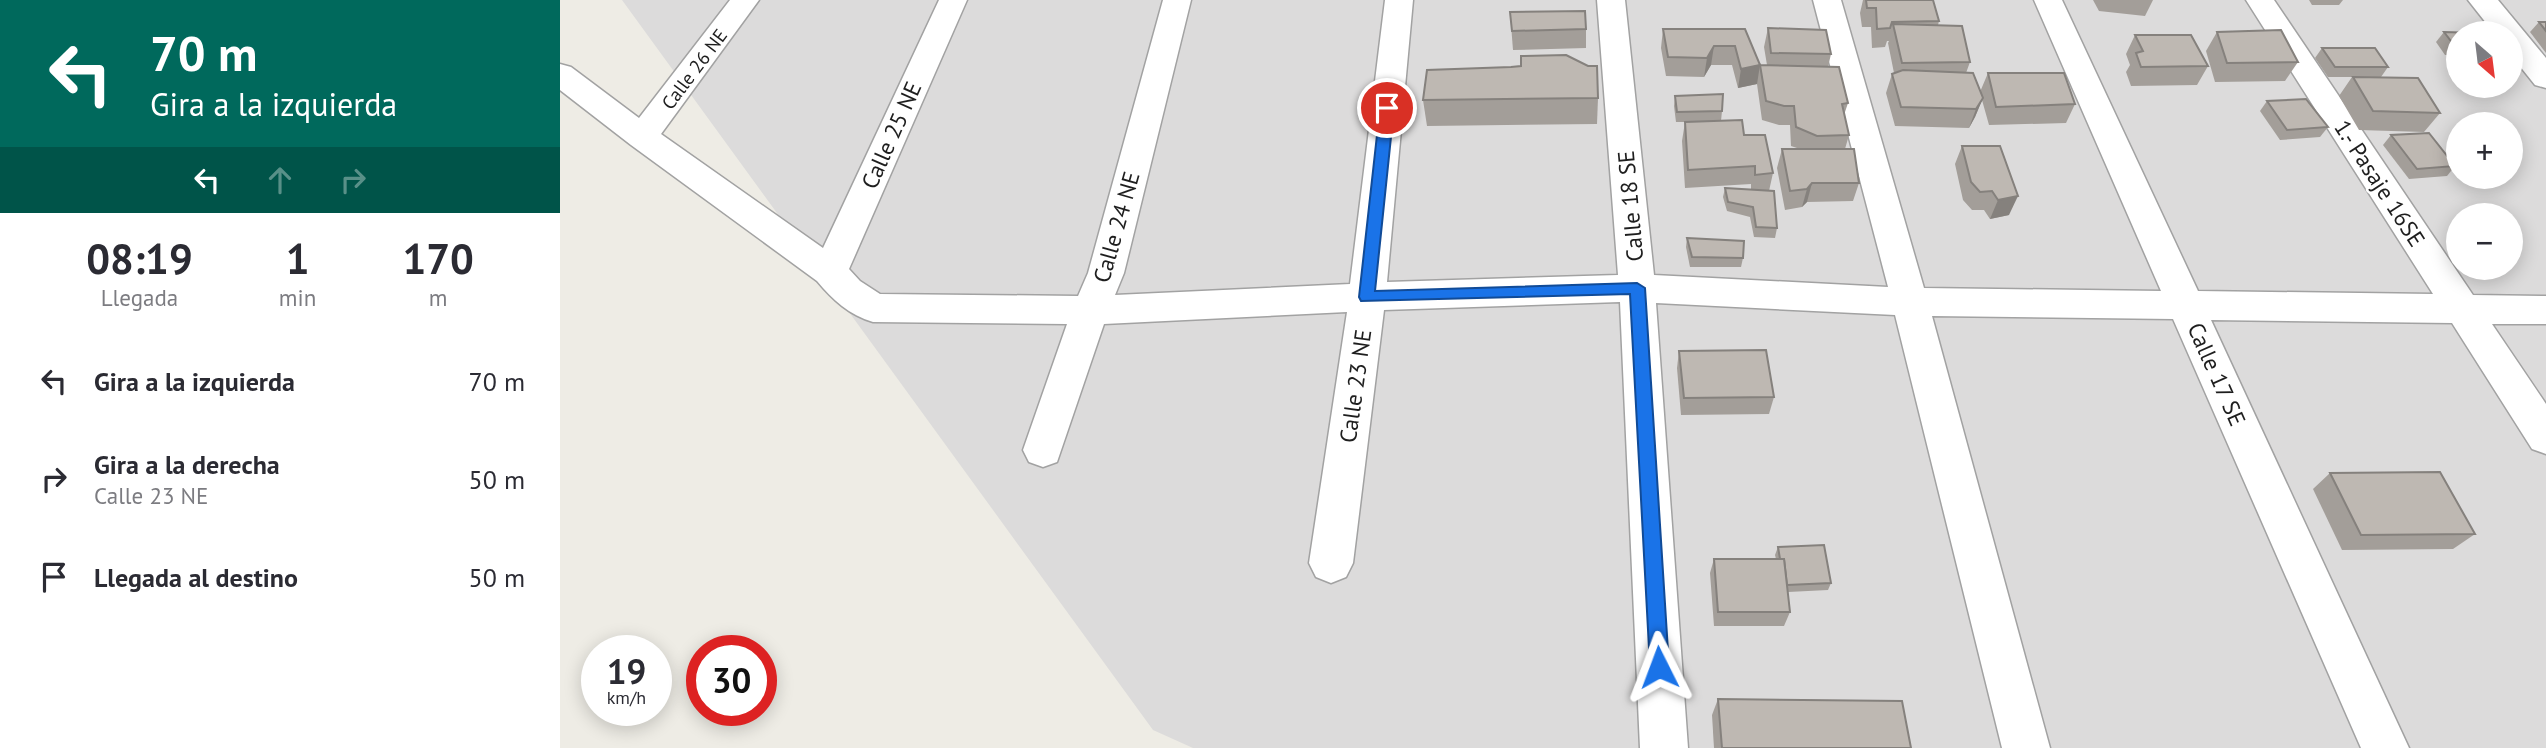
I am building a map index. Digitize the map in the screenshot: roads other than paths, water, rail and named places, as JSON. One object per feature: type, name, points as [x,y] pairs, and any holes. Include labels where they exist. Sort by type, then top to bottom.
[{"type":"street","name":"Calle 26 NE","points":[[642,137],[745,0]]},
{"type":"street","name":"Calle 25 NE","points":[[830,271],[953,0]]},
{"type":"street","name":"Calle 24 NE","points":[[1043,450],[1090,310],[1106,273],[1177,0]]},
{"type":"street","name":"Calle 23 NE","points":[[1331,563],[1367,297],[1399,0]]},
{"type":"street","name":"Calle 18 SE","points":[[1611,0],[1637,288],[1664,748]]},
{"type":"street","points":[[1827,0],[1910,302],[2026,748]]},
{"type":"street","name":"Calle 17 SE","points":[[2048,0],[2385,748]]},
{"type":"street","name":"1.- Pasaje 16SE","points":[[2260,0],[2546,437]]},
{"type":"street","points":[[2482,0],[2499,21]]},
{"type":"street","points":[[2524,51],[2546,78]]},
{"type":"street","points":[[560,74],[642,137],[830,271],[846,291],[873,308],[1090,310],[1637,288],[1910,302],[2546,310]]}]
